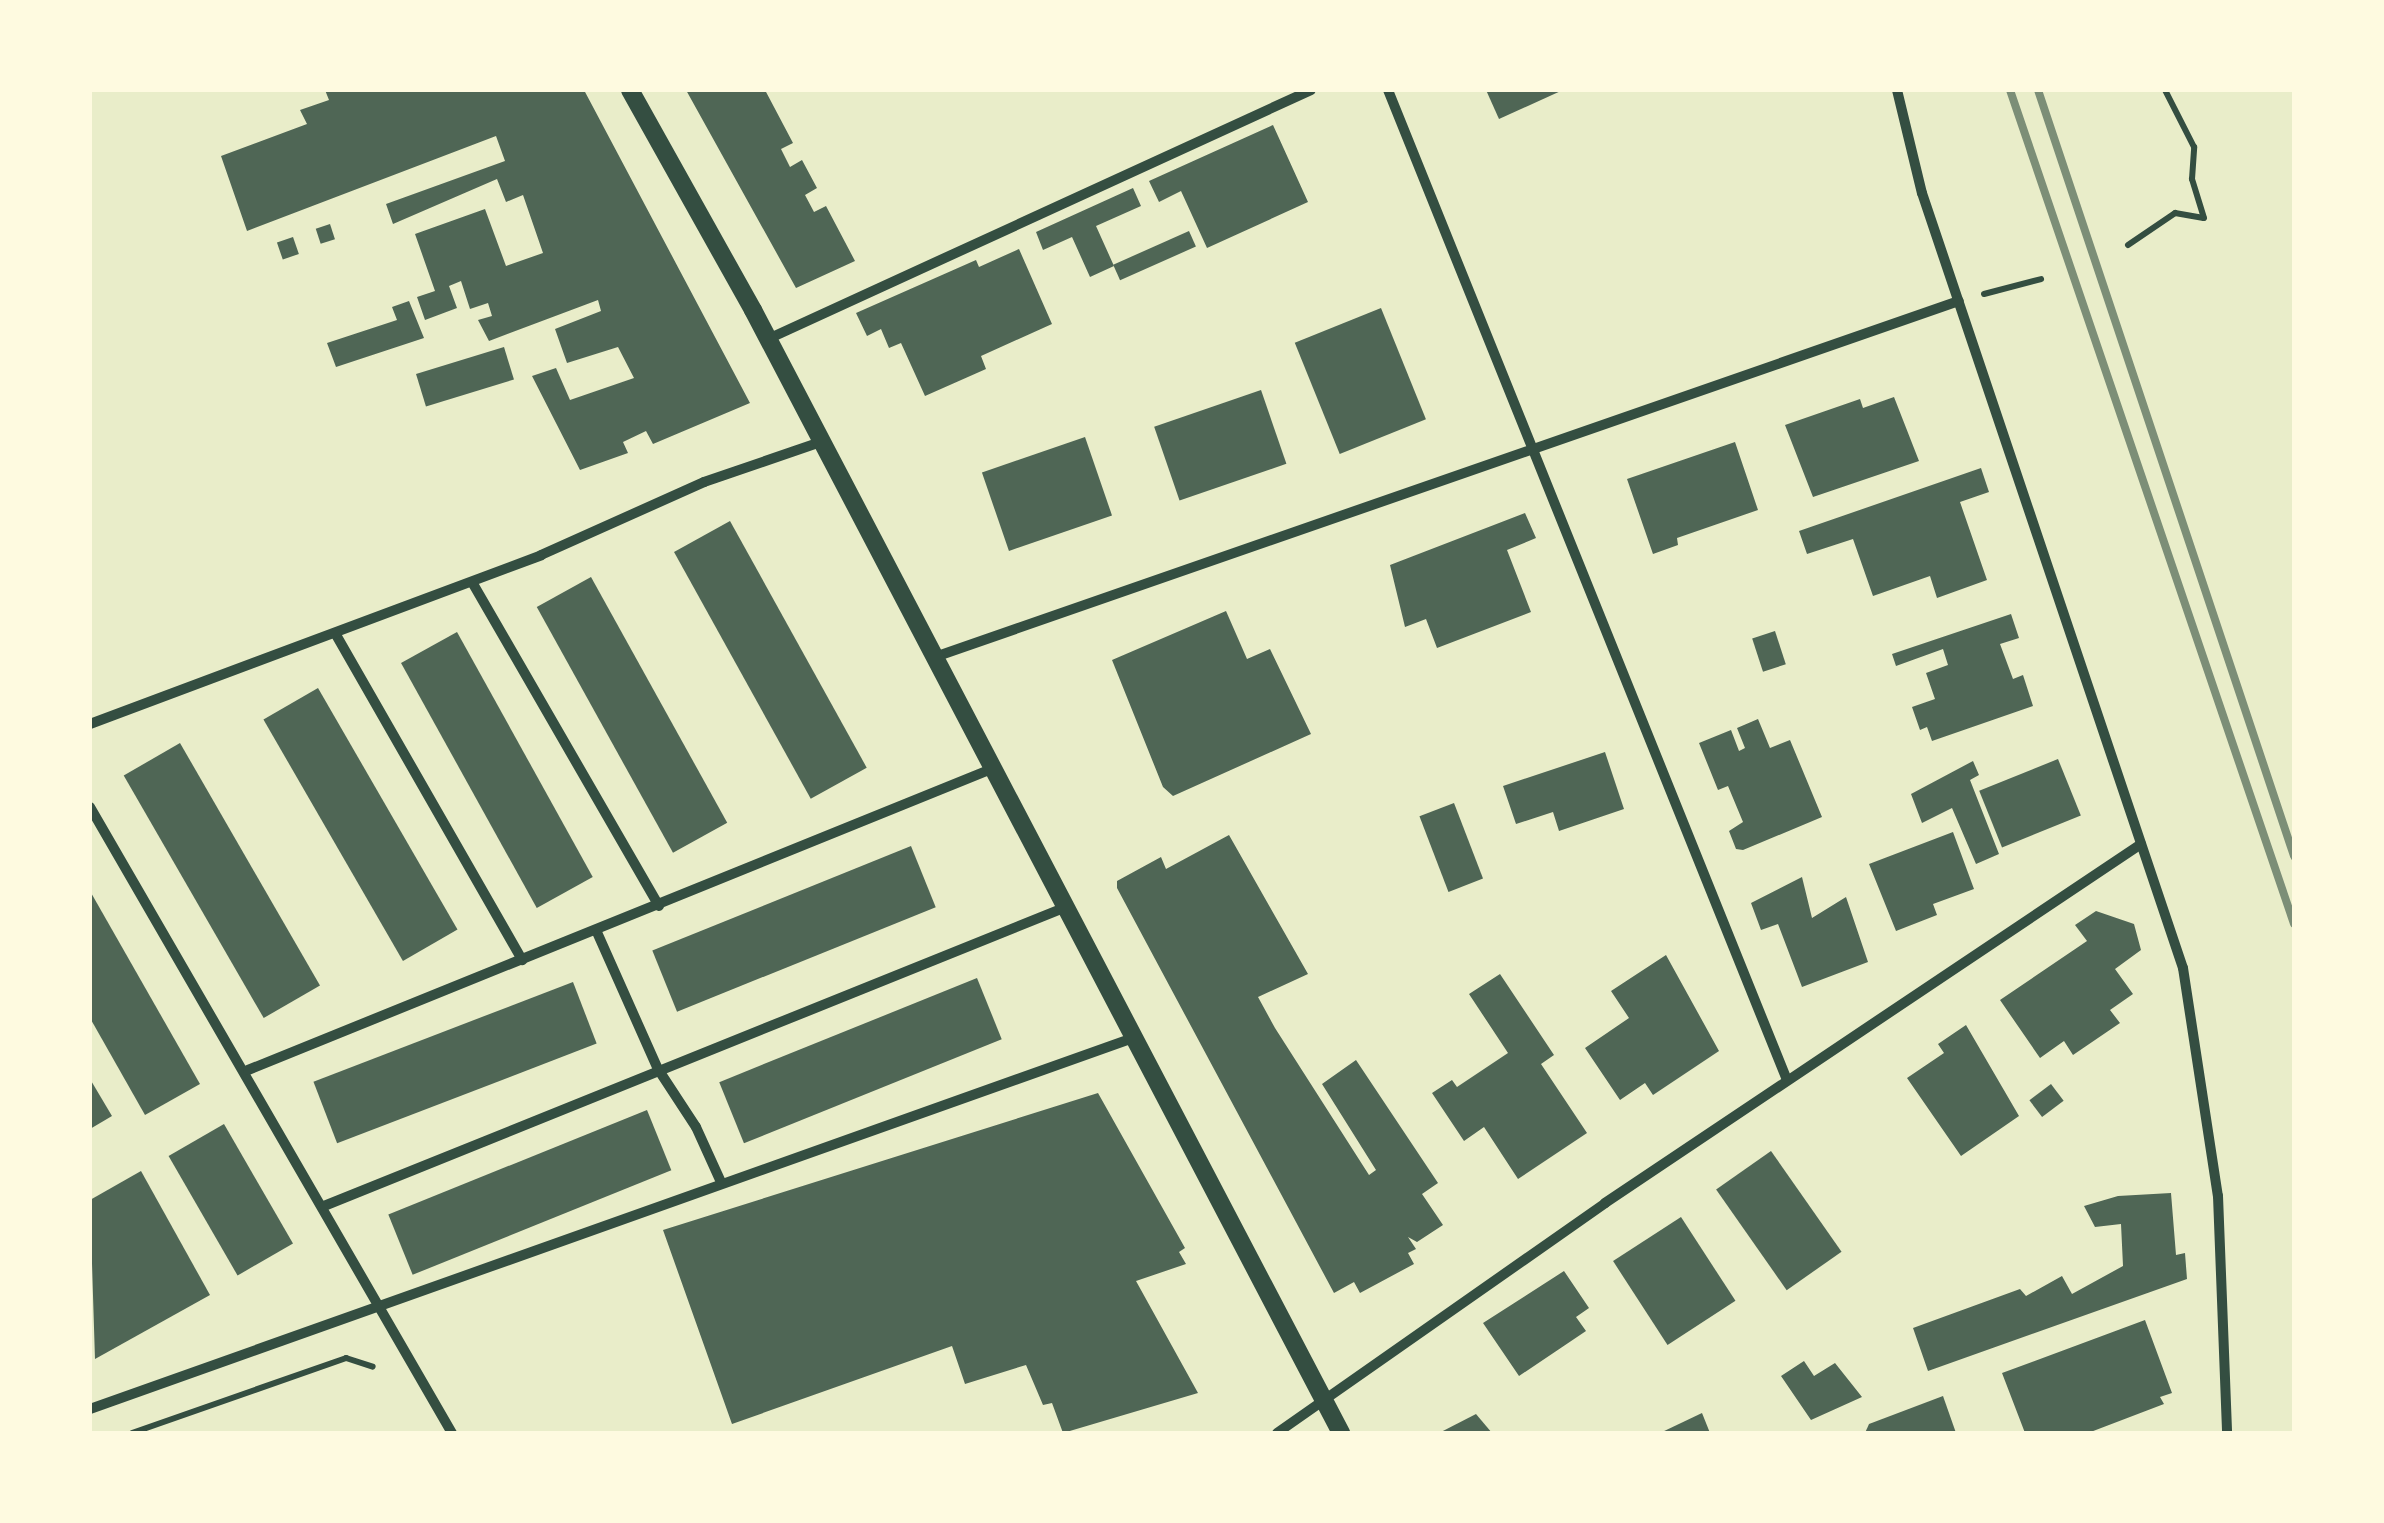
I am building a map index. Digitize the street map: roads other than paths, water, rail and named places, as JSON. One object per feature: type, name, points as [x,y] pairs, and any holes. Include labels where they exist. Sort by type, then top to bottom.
[{"type":"street","points":[[630,90],[768,338],[1061,909],[1340,1433]]},
{"type":"street","points":[[768,338],[1312,90]]},
{"type":"street","points":[[1388,90],[1787,1080]]},
{"type":"street","points":[[1897,90],[1922,193],[2182,968],[2196,1035],[2218,1196],[2227,1433]]},
{"type":"street","points":[[932,658],[1959,300]]},
{"type":"street","points":[[90,724],[472,582],[704,482],[821,442]]},
{"type":"street","points":[[472,582],[660,906]]},
{"type":"street","points":[[335,633],[522,960]]},
{"type":"street","points":[[248,1070],[989,770]]},
{"type":"street","points":[[90,807],[248,1070],[376,1305],[452,1433]]},
{"type":"street","points":[[1277,1433],[1787,1080],[2141,844]]},
{"type":"street","points":[[324,1206],[1061,909]]},
{"type":"street","points":[[596,930],[658,1070],[696,1127],[720,1182]]},
{"type":"street","points":[[90,1409],[1133,1038]]},
{"type":"railway","points":[[2010,90],[2294,924]]},
{"type":"railway","points":[[2038,90],[2294,856]]}]
